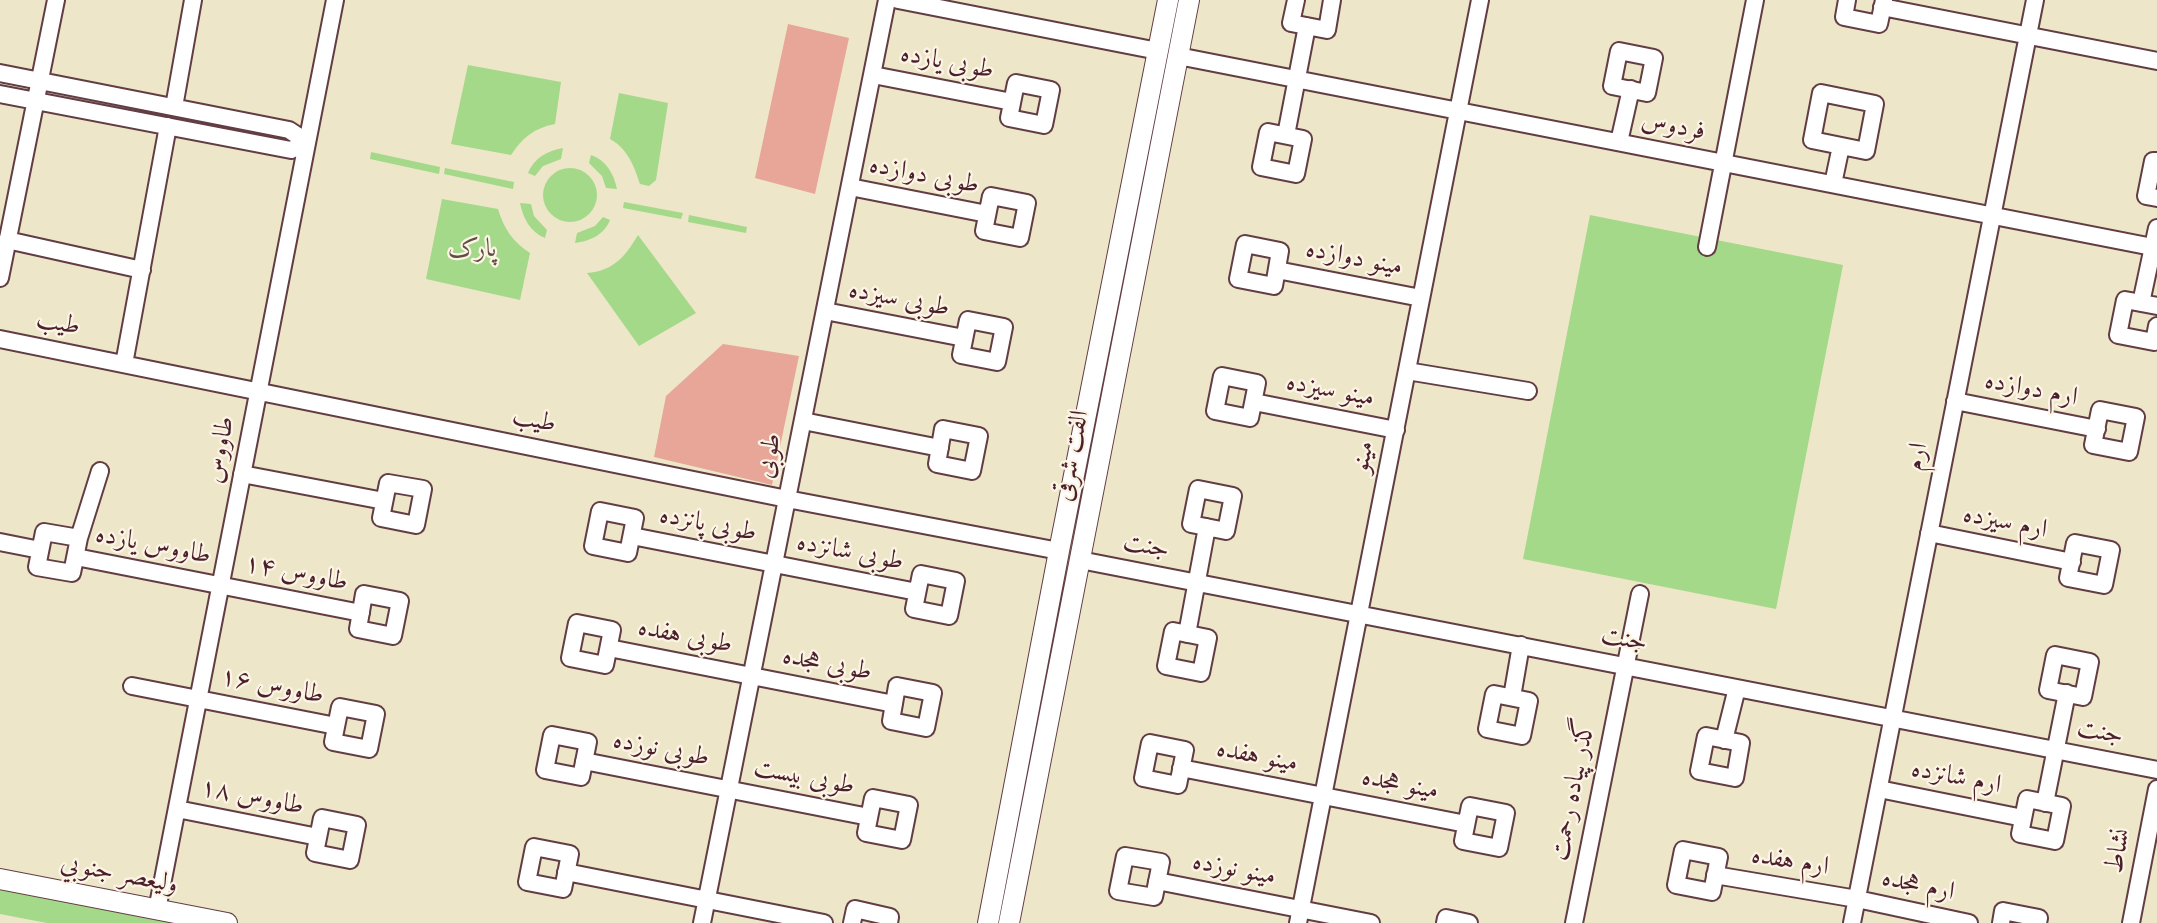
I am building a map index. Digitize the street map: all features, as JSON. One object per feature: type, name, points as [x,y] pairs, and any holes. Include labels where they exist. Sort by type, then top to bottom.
[{"type":"main road","name":"الفت شرقی","points":[[988,923],[1168,0]]},
{"type":"main road","name":"الفت شرقی","points":[[1009,923],[1189,0]]},
{"type":"main road","name":"وليعصر جنوبي","points":[[0,879],[227,923]]},
{"type":"street","points":[[0,278],[56,0]]},
{"type":"street","points":[[174,107],[194,0]]},
{"type":"street","name":"طاووس","points":[[157,910],[335,0]]},
{"type":"street","name":"طوبی","points":[[702,923],[887,0]]},
{"type":"street","points":[[898,0],[1158,51]]},
{"type":"street","points":[[1296,0],[1291,23],[1327,30],[1332,0]]},
{"type":"street","name":"مینو","points":[[1300,916],[1480,0]]},
{"type":"street","points":[[1707,247],[1755,0]]},
{"type":"street","points":[[1847,0],[1844,17],[1879,24],[1883,4],[2157,62]]},
{"type":"street","name":"ارم","points":[[1852,923],[2034,0]]},
{"type":"street","points":[[1286,135],[1307,26]]},
{"type":"street","name":"فردوس","points":[[1178,56],[2155,248]]},
{"type":"street","points":[[0,73],[289,130],[307,142],[291,150],[0,94]]},
{"type":"street","name":"طوبی یازده","points":[[873,75],[1012,102]]},
{"type":"street","points":[[1619,142],[1631,89]]},
{"type":"street","points":[[124,364],[168,126]]},
{"type":"street","points":[[1833,184],[1841,146]]},
{"type":"street","points":[[2157,161],[2153,161],[2146,196],[2157,198]]},
{"type":"street","name":"طوبی دوازده","points":[[850,187],[987,214]]},
{"type":"street","points":[[2157,228],[2149,305],[2125,300],[2118,335],[2154,342],[2157,326]]},
{"type":"street","points":[[8,240],[142,270]]},
{"type":"street","name":"مینو دوازده","points":[[1277,270],[1421,298]]},
{"type":"street","name":"طوبی سیزده","points":[[825,311],[964,338]]},
{"type":"street","name":"طیب","points":[[0,339],[787,499],[1059,550]]},
{"type":"street","points":[[1407,371],[1528,391]]},
{"type":"street","name":"ارم دوازده","points":[[1955,401],[2097,429]]},
{"type":"street","name":"مینو سیزده","points":[[1254,402],[1396,429]]},
{"type":"street","points":[[803,421],[940,448]]},
{"type":"street","points":[[79,538],[44,532],[37,567],[72,573],[79,538],[100,471]]},
{"type":"street","points":[[242,474],[384,501]]},
{"type":"street","points":[[1187,634],[1207,527]]},
{"type":"street","name":"ارم سیزده","points":[[1929,533],[2072,562]]},
{"type":"street","name":"طوبی پانزده","points":[[632,536],[774,564]]},
{"type":"street","points":[[0,542],[40,550]]},
{"type":"street","name":"طاووس یازده","points":[[76,557],[221,586]]},
{"type":"street","name":"جنت","points":[[1080,560],[2157,770]]},
{"type":"street","name":"طوبی شانزده","points":[[774,564],[917,592]]},
{"type":"street","name":"طاووس ۱۴","points":[[221,586],[361,613]]},
{"type":"street","name":"گذر پیاده رحمت","points":[[1574,923],[1640,594]]},
{"type":"street","points":[[1512,698],[1521,645]]},
{"type":"street","name":"طوبی هفده","points":[[609,648],[751,676]]},
{"type":"street","name":"طوبی هجده","points":[[751,676],[894,704]]},
{"type":"street","name":"طاووس ۱۶","points":[[132,686],[336,726]]},
{"type":"street","points":[[1724,740],[1737,688]]},
{"type":"street","points":[[2045,803],[2067,693]]},
{"type":"street","name":"طوبی نوزده","points":[[584,761],[729,789]]},
{"type":"street","name":"مینو هفده","points":[[1181,768],[1323,796]]},
{"type":"street","name":"طوبی بیست","points":[[729,789],[869,817]]},
{"type":"street","name":"ارم شانزده","points":[[1879,789],[2023,818]]},
{"type":"street","name":"نشاط","points":[[2131,923],[2157,789]]},
{"type":"street","name":"مینو هجده","points":[[1323,796],[1467,824]]},
{"type":"street","points":[[2026,799],[2062,806],[2055,841],[2020,834],[2023,818],[2026,799]]},
{"type":"street","name":"طاووس ۱۸","points":[[177,809],[318,837]]},
{"type":"street","points":[[566,872],[824,923]]},
{"type":"street","name":"ارم هفده","points":[[1715,875],[1857,898]]},
{"type":"street","name":"مینو نوزده","points":[[1157,881],[1300,916],[1371,923]]},
{"type":"street","name":"ارم هجده","points":[[1857,898],[1969,923]]},
{"type":"street","points":[[852,923],[855,909],[890,916],[889,923]]},
{"type":"street","points":[[2001,923],[2003,911],[2039,918],[2038,923]]},
{"type":"street","points":[[1445,923],[1446,918],[1469,923]]},
{"type":"green space","points":[[468,65],[561,82],[555,124],[529,135],[511,155],[451,144]]},
{"type":"green space","points":[[619,93],[668,103],[656,180],[649,186],[640,184],[633,164],[626,153],[610,139]]},
{"type":"green space","name":"پارک","points":[[563,148],[561,159],[543,166],[535,176],[528,173],[542,156]]},
{"type":"green space","name":"پارک","points":[[371,152],[440,167],[439,174],[370,159]]},
{"type":"green space","points":[[591,155],[601,160],[608,168],[617,189],[606,188],[602,176],[589,163]]},
{"type":"green space","name":"پارک","points":[[445,168],[514,182],[513,189],[444,174]]},
{"type":"green space","name":"پارک","points":[[570,168],[580,170],[589,176],[595,185],[597,195],[595,205],[589,214],[580,220],[570,222],[560,220],[551,214],[545,205],[543,195],[545,185],[551,176],[560,170]]},
{"type":"green space","name":"پارک","points":[[442,199],[498,209],[510,234],[530,253],[520,300],[426,279]]},
{"type":"green space","points":[[624,202],[683,213],[681,219],[623,208]]},
{"type":"green space","name":"پارک","points":[[520,203],[531,204],[534,216],[547,230],[545,238],[528,224]]},
{"type":"green space","points":[[689,215],[747,227],[746,233],[688,222]]},
{"type":"green space","points":[[1590,215],[1843,265],[1776,609],[1523,559]]},
{"type":"green space","points":[[603,217],[610,220],[604,230],[591,239],[575,243],[577,233],[595,226]]},
{"type":"green space","points":[[638,235],[696,313],[639,346],[587,273],[596,272],[617,262]]},
{"type":"green space","points":[[0,886],[189,923],[47,923],[0,914]]},
{"type":"building","points":[[788,24],[849,38],[815,194],[755,178]]},
{"type":"building","points":[[723,344],[799,356],[772,485],[654,457],[666,396]]}]
